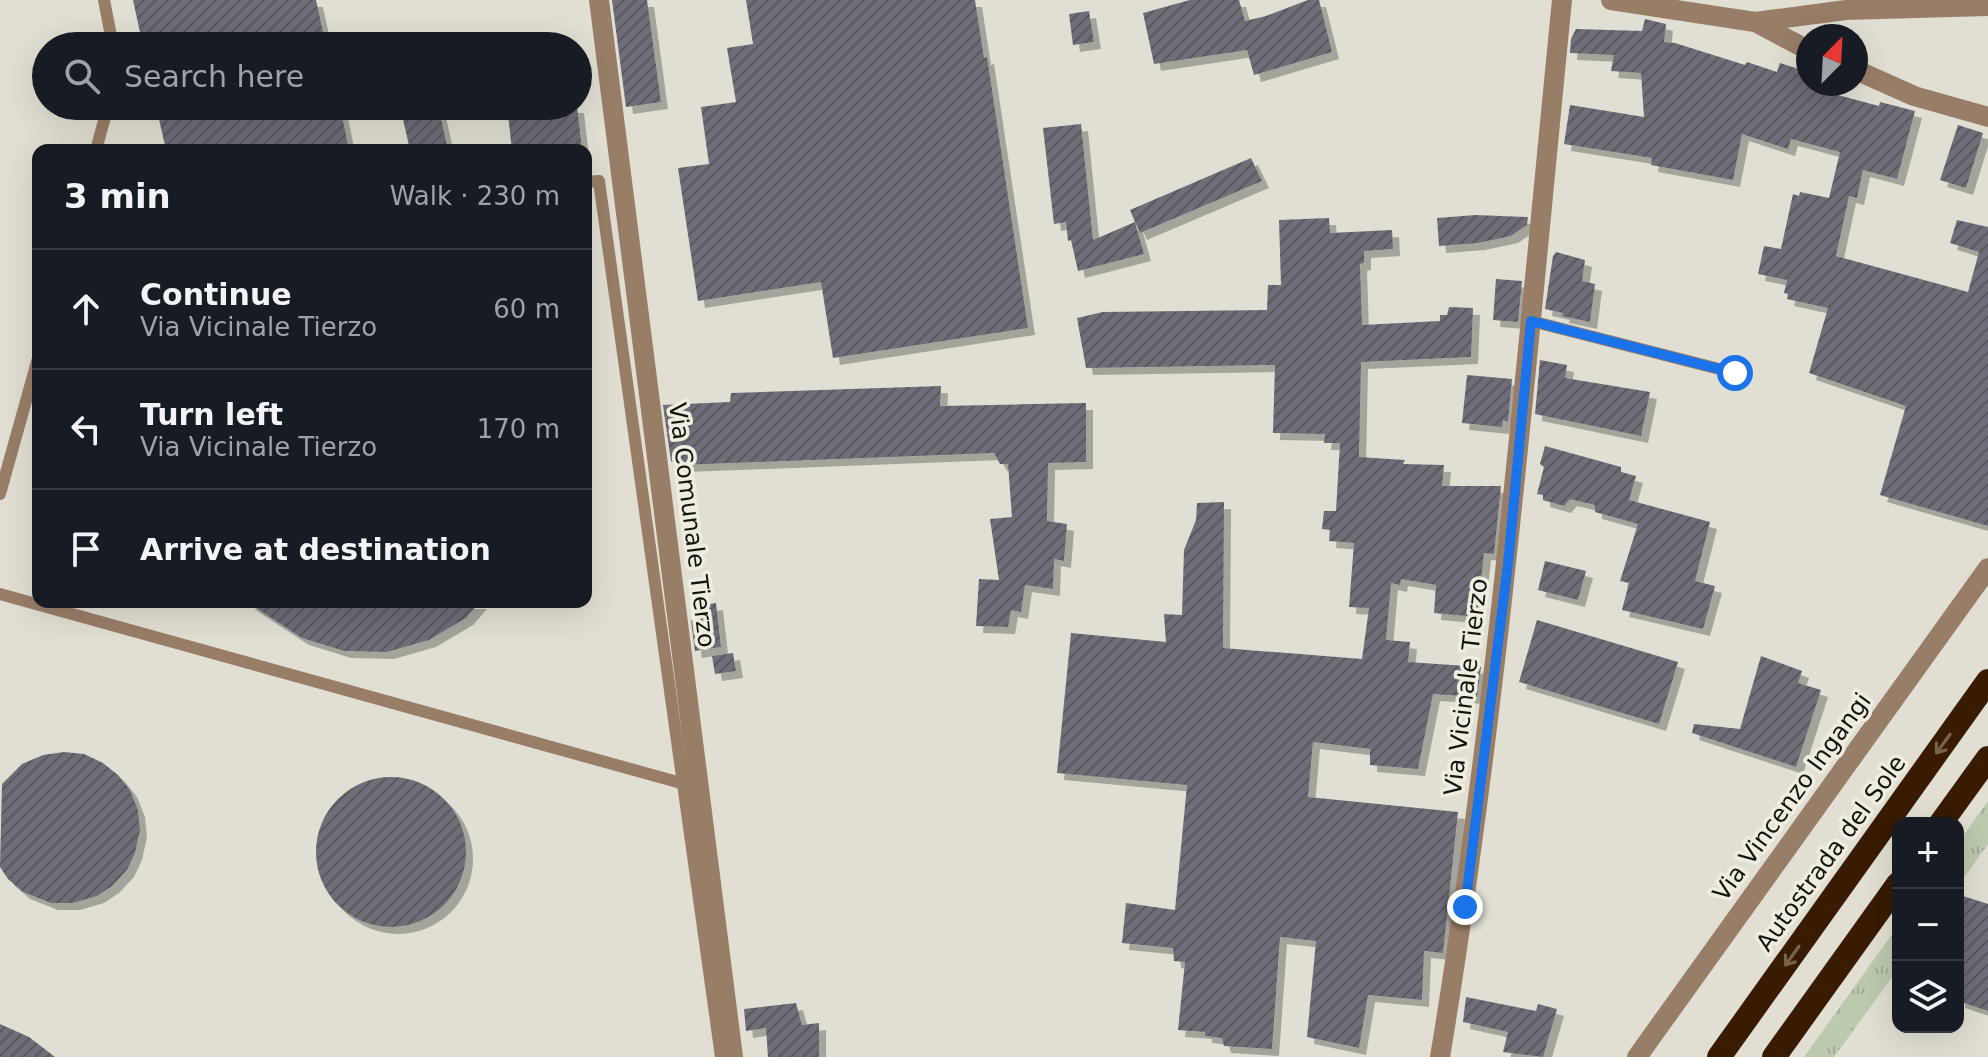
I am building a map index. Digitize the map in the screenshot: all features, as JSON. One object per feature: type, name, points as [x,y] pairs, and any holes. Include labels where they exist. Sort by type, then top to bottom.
[{"type":"highway","name":"Autostrada del Sole","points":[[1719,1057],[1988,681]]},
{"type":"highway","points":[[1945,817],[1988,758]]},
{"type":"highway","points":[[1774,1057],[1894,889]]},
{"type":"street","name":"Via Comunale Tierzo","points":[[599,0],[733,1057]]},
{"type":"street","name":"Via Vicinale Tierzo","points":[[1440,1057],[1465,907],[1504,595],[1562,0]]},
{"type":"street","points":[[1611,0],[1755,22],[1846,10],[1988,6]]},
{"type":"street","points":[[1755,22],[1796,44]]},
{"type":"street","points":[[1868,75],[1914,96],[1988,117]]},
{"type":"street","name":"Via Vincenzo Ingangi","points":[[1637,1057],[1988,568]]},
{"type":"lane","points":[[104,0],[110,32]]},
{"type":"lane","points":[[98,144],[104,120]]},
{"type":"lane","points":[[592,182],[599,181],[721,1057]]},
{"type":"lane","points":[[1531,321],[1735,373]]},
{"type":"lane","points":[[0,494],[32,379]]},
{"type":"lane","points":[[0,594],[32,603]]},
{"type":"lane","points":[[50,608],[681,783]]},
{"type":"green space","points":[[1988,801],[1988,844],[1964,878],[1964,835]]},
{"type":"green space","points":[[1892,934],[1892,977],[1834,1057],[1804,1057]]},
{"type":"building","points":[[133,0],[316,0],[323,32],[140,32]]},
{"type":"building","points":[[612,0],[647,0],[661,102],[626,107]]},
{"type":"building","points":[[746,0],[975,0],[984,58],[987,57],[1028,328],[833,358],[821,282],[698,301],[678,168],[709,164],[701,107],[736,102],[727,48],[753,44]]},
{"type":"building","points":[[1190,0],[1239,0],[1245,21],[1308,0],[1319,0],[1332,52],[1254,75],[1247,50],[1154,64],[1143,13]]},
{"type":"building","points":[[1089,11],[1094,42],[1073,45],[1069,14]]},
{"type":"building","points":[[1645,19],[1666,24],[1664,42],[1777,72],[1780,63],[1796,68],[1796,96],[1842,96],[1915,111],[1897,179],[1863,170],[1857,198],[1849,196],[1836,256],[1968,292],[1979,252],[1950,243],[1957,220],[1988,227],[1988,526],[1880,495],[1906,406],[1809,373],[1828,308],[1787,299],[1788,294],[1784,293],[1787,280],[1758,274],[1764,246],[1781,249],[1793,194],[1799,196],[1800,192],[1829,198],[1840,152],[1791,139],[1788,149],[1742,134],[1733,180],[1651,165],[1652,158],[1564,144],[1570,105],[1644,117],[1641,73],[1611,71],[1614,55],[1570,53],[1571,39],[1576,29],[1642,31]]},
{"type":"building","points":[[159,120],[343,120],[348,144],[165,144]]},
{"type":"building","points":[[403,120],[441,120],[447,144],[409,144]]},
{"type":"building","points":[[509,120],[579,120],[581,144],[511,144]]},
{"type":"building","points":[[1081,124],[1093,240],[1135,222],[1144,254],[1078,271],[1071,240],[1068,241],[1066,222],[1054,224],[1043,128]]},
{"type":"building","points":[[1958,125],[1983,133],[1966,188],[1940,180]]},
{"type":"building","points":[[1251,158],[1262,181],[1140,233],[1130,210]]},
{"type":"building","points":[[1476,215],[1528,217],[1527,225],[1511,236],[1439,246],[1437,218]]},
{"type":"building","points":[[1329,218],[1330,233],[1392,230],[1393,249],[1364,251],[1364,263],[1360,264],[1362,325],[1440,321],[1440,315],[1447,315],[1449,307],[1473,308],[1471,357],[1361,362],[1359,457],[1405,460],[1403,464],[1444,465],[1442,486],[1501,486],[1494,554],[1484,553],[1477,617],[1434,613],[1436,585],[1401,579],[1400,585],[1391,583],[1386,640],[1410,642],[1408,662],[1481,667],[1477,697],[1433,694],[1418,769],[1370,765],[1370,749],[1313,742],[1308,797],[1458,812],[1443,953],[1424,951],[1422,1000],[1368,995],[1359,1048],[1307,1037],[1316,941],[1280,937],[1272,1049],[1224,1046],[1222,1038],[1205,1036],[1205,1032],[1178,1030],[1185,962],[1174,961],[1173,948],[1122,943],[1126,903],[1175,910],[1187,785],[1057,773],[1071,633],[1166,642],[1164,614],[1182,615],[1184,550],[1196,520],[1197,503],[1224,502],[1223,648],[1362,659],[1369,608],[1349,607],[1354,543],[1329,541],[1330,530],[1322,529],[1324,511],[1336,511],[1340,443],[1324,443],[1325,434],[1273,433],[1275,365],[1086,368],[1077,318],[1103,312],[1267,310],[1268,285],[1281,285],[1279,220]]},
{"type":"building","points":[[1556,252],[1585,260],[1582,281],[1595,284],[1590,322],[1545,309]]},
{"type":"building","points":[[1496,279],[1522,281],[1518,322],[1493,320]]},
{"type":"building","points":[[1540,360],[1567,365],[1565,378],[1650,392],[1641,436],[1535,414]]},
{"type":"building","points":[[1467,375],[1512,379],[1508,422],[1503,420],[1502,427],[1462,423]]},
{"type":"building","points":[[941,386],[940,406],[1086,403],[1086,462],[1048,463],[1047,521],[1067,524],[1064,561],[1054,559],[1053,589],[1025,585],[1021,612],[1011,610],[1008,627],[976,626],[979,579],[999,580],[990,519],[1012,517],[1008,464],[1000,464],[994,453],[680,465],[671,461],[663,405],[730,402],[731,393]]},
{"type":"building","points":[[1545,446],[1621,467],[1621,472],[1636,476],[1629,500],[1710,522],[1695,581],[1715,586],[1703,629],[1622,610],[1629,583],[1620,581],[1638,524],[1595,512],[1595,505],[1570,499],[1564,506],[1543,500],[1543,495],[1537,494],[1544,467],[1540,464]]},
{"type":"building","points":[[1545,561],[1586,571],[1578,600],[1538,590]]},
{"type":"building","points":[[716,603],[721,647],[695,651],[691,621],[696,619],[695,606]]},
{"type":"building","points":[[256,608],[475,608],[466,618],[429,640],[387,652],[344,651],[302,638]]},
{"type":"building","points":[[1537,620],[1678,662],[1659,724],[1519,682]]},
{"type":"building","points":[[733,653],[736,671],[715,674],[712,656]]},
{"type":"building","points":[[1761,656],[1802,671],[1798,683],[1821,690],[1796,767],[1692,733],[1694,724],[1740,729]]},
{"type":"building","points":[[64,752],[84,754],[118,775],[130,790],[138,810],[140,830],[127,870],[112,886],[97,896],[73,903],[51,903],[23,892],[0,867],[2,784],[22,764],[43,755]]},
{"type":"building","points":[[391,777],[420,782],[444,799],[461,823],[466,852],[461,881],[444,905],[420,922],[391,927],[362,922],[338,905],[321,881],[316,852],[321,823],[338,799],[362,782]]},
{"type":"building","points":[[1964,896],[1988,904],[1988,1011],[1964,1003]]},
{"type":"building","points":[[1466,997],[1536,1011],[1538,1004],[1557,1009],[1543,1057],[1503,1052],[1508,1032],[1463,1022]]},
{"type":"building","points":[[796,1003],[802,1025],[819,1023],[819,1057],[768,1057],[766,1028],[746,1031],[744,1009]]},
{"type":"building","points":[[0,1024],[29,1037],[55,1057],[0,1057]]},
{"type":"route","points":[[1465,907],[1508,564],[1531,321],[1735,373]]}]
